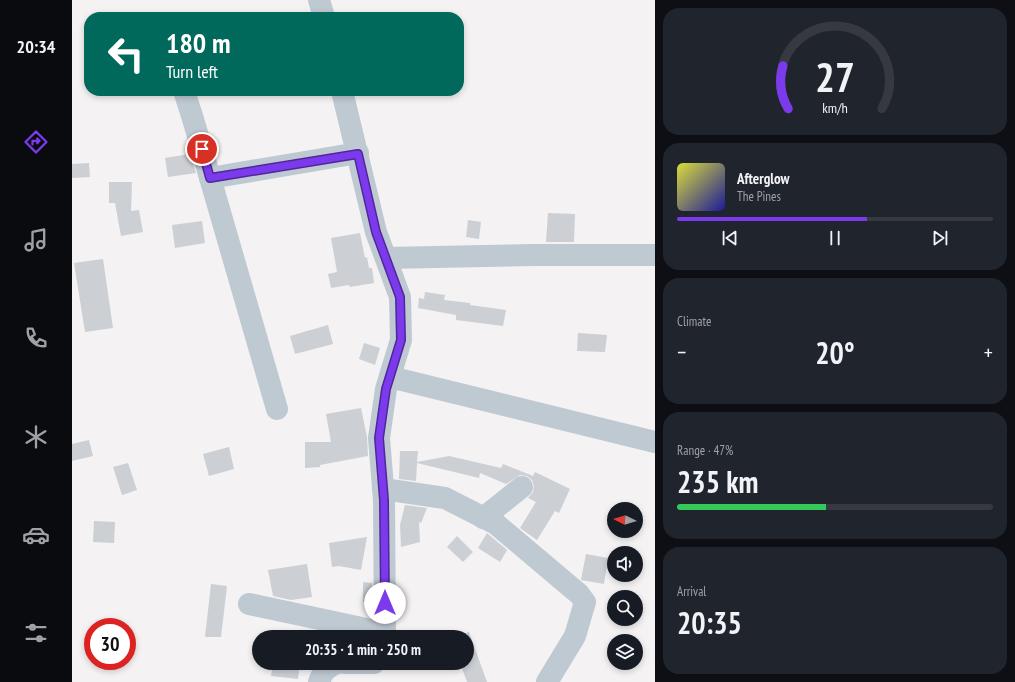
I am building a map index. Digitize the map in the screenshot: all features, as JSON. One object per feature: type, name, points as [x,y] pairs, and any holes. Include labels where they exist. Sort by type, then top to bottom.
[{"type":"street","points":[[319,0],[323,12]]},
{"type":"street","points":[[186,96],[276,409]]},
{"type":"street","points":[[343,96],[376,232],[400,297],[401,340],[386,389],[379,438],[383,489],[385,630]]},
{"type":"street","points":[[210,178],[358,154]]},
{"type":"street","points":[[386,258],[534,255],[655,255]]},
{"type":"street","points":[[390,377],[655,442]]},
{"type":"street","points":[[483,518],[522,488]]},
{"type":"street","points":[[383,489],[445,498],[496,524],[579,594],[585,602],[575,636],[548,682]]},
{"type":"street","points":[[249,604],[363,630]]},
{"type":"street","points":[[319,682],[325,670]]},
{"type":"building","points":[[190,154],[196,173],[168,177],[165,158]]},
{"type":"building","points":[[89,163],[90,177],[72,178],[72,164]]},
{"type":"building","points":[[109,182],[132,182],[131,211],[139,210],[143,232],[121,236],[115,203],[109,203]]},
{"type":"building","points":[[548,213],[575,214],[574,242],[546,242]]},
{"type":"building","points":[[468,220],[481,222],[479,239],[466,237]]},
{"type":"building","points":[[202,221],[205,243],[175,248],[172,225]]},
{"type":"building","points":[[360,233],[365,258],[367,257],[369,268],[372,268],[374,283],[350,287],[349,285],[331,288],[328,274],[337,272],[331,238]]},
{"type":"building","points":[[103,259],[113,328],[85,332],[74,263]]},
{"type":"building","points":[[425,292],[445,295],[444,300],[506,310],[503,326],[456,320],[456,315],[418,308],[419,298],[424,299]]},
{"type":"building","points":[[328,325],[333,344],[295,354],[290,336]]},
{"type":"building","points":[[578,333],[607,335],[605,352],[577,351]]},
{"type":"building","points":[[364,343],[380,348],[375,365],[359,359]]},
{"type":"building","points":[[361,408],[367,437],[368,456],[320,465],[320,467],[305,468],[305,442],[331,442],[326,414]]},
{"type":"building","points":[[89,440],[93,456],[72,461],[72,444]]},
{"type":"building","points":[[229,447],[234,469],[209,476],[203,454]]},
{"type":"building","points":[[400,451],[418,451],[417,462],[449,456],[501,468],[503,464],[533,476],[535,472],[570,489],[559,513],[555,511],[537,540],[520,528],[536,502],[528,498],[533,492],[534,486],[532,480],[527,476],[520,475],[506,484],[480,473],[479,478],[417,463],[416,481],[399,479]]},
{"type":"building","points":[[128,463],[137,490],[122,495],[113,467]]},
{"type":"building","points":[[405,505],[427,508],[421,523],[419,522],[420,542],[401,547],[400,525]]},
{"type":"building","points":[[94,521],[115,522],[114,543],[93,542]]},
{"type":"building","points":[[487,533],[507,550],[500,562],[478,548]]},
{"type":"building","points":[[457,536],[473,552],[463,562],[447,547]]},
{"type":"building","points":[[367,537],[361,570],[339,566],[332,567],[329,543]]},
{"type":"building","points":[[586,554],[607,558],[604,584],[581,580]]},
{"type":"building","points":[[307,564],[312,597],[291,600],[273,596],[268,570]]},
{"type":"building","points":[[363,582],[372,583],[372,602],[363,602]]},
{"type":"building","points":[[211,584],[227,586],[221,637],[205,637]]},
{"type":"building","points":[[474,646],[487,682],[467,682],[463,670],[474,670]]},
{"type":"building","points":[[272,670],[299,670],[298,679],[271,676]]},
{"type":"route","points":[[202,149],[210,178],[358,154],[376,232],[400,297],[401,340],[386,389],[379,438],[384,500],[385,603]]}]
